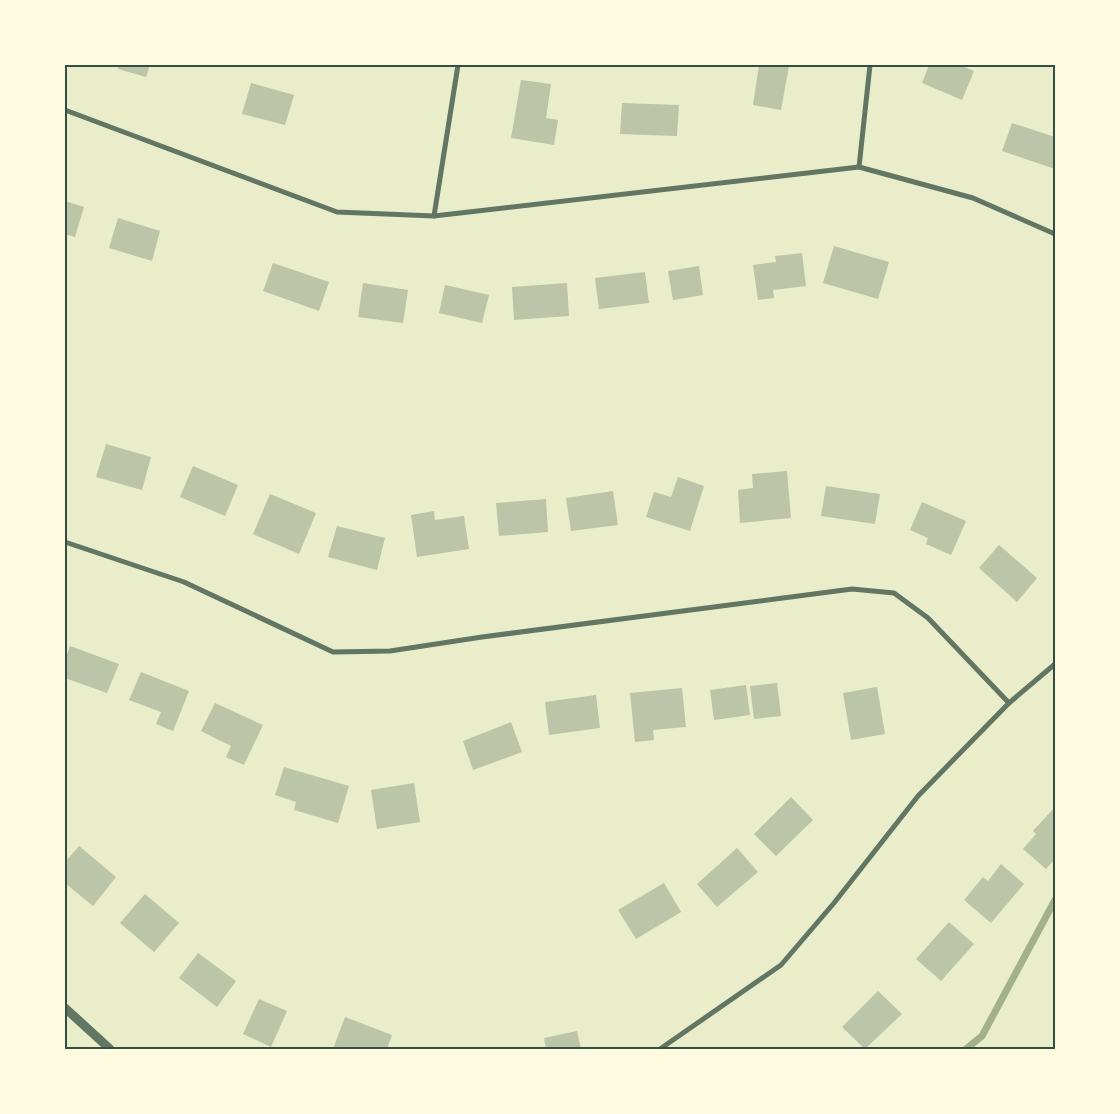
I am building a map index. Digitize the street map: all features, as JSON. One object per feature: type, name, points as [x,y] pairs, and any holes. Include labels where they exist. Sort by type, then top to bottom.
[{"type":"street","points":[[434,216],[458,65]]},
{"type":"street","points":[[858,167],[870,65]]},
{"type":"street","points":[[65,110],[337,212],[434,216],[858,167],[972,198],[1055,234]]},
{"type":"street","points":[[65,542],[184,582],[333,652],[390,651],[482,637],[852,589],[894,593],[928,618],[1009,703]]},
{"type":"street","points":[[660,1049],[781,965],[834,903],[918,796],[1009,703],[1055,664]]},
{"type":"street","points":[[65,1008],[110,1049]]},
{"type":"building","points":[[119,65],[150,65],[146,77],[118,69]]},
{"type":"building","points":[[759,65],[789,66],[781,110],[753,105]]},
{"type":"building","points":[[929,65],[960,65],[974,71],[962,100],[922,83]]},
{"type":"building","points":[[521,80],[551,84],[546,118],[558,120],[554,145],[511,138]]},
{"type":"building","points":[[251,83],[294,95],[285,125],[242,114]]},
{"type":"building","points":[[622,103],[679,105],[677,136],[620,134]]},
{"type":"building","points":[[1012,123],[1055,137],[1055,169],[1002,151]]},
{"type":"building","points":[[65,201],[84,207],[75,237],[65,234]]},
{"type":"building","points":[[118,218],[160,231],[152,261],[109,248]]},
{"type":"building","points":[[834,246],[889,262],[878,299],[823,283]]},
{"type":"building","points":[[802,253],[806,286],[773,290],[774,298],[758,300],[753,265],[776,262],[775,256]]},
{"type":"building","points":[[273,263],[329,282],[319,311],[263,291]]},
{"type":"building","points":[[699,266],[703,295],[673,300],[668,271]]},
{"type":"building","points":[[645,272],[649,303],[599,309],[595,278]]},
{"type":"building","points":[[363,283],[408,290],[403,323],[358,317]]},
{"type":"building","points":[[567,283],[569,316],[514,320],[512,287]]},
{"type":"building","points":[[445,285],[489,295],[482,323],[439,313]]},
{"type":"building","points":[[106,444],[151,457],[142,490],[96,477]]},
{"type":"building","points":[[193,466],[238,485],[225,516],[180,497]]},
{"type":"building","points":[[787,471],[791,518],[740,523],[738,490],[753,488],[752,474]]},
{"type":"building","points":[[678,477],[704,486],[690,531],[646,517],[654,492],[671,497]]},
{"type":"building","points":[[826,486],[880,494],[875,524],[821,516]]},
{"type":"building","points":[[613,491],[618,525],[571,531],[566,498]]},
{"type":"building","points":[[270,494],[316,513],[299,554],[253,534]]},
{"type":"building","points":[[546,499],[548,532],[499,536],[496,503]]},
{"type":"building","points":[[922,502],[966,521],[951,555],[926,544],[928,538],[910,530]]},
{"type":"building","points":[[434,511],[435,520],[464,516],[469,549],[417,557],[411,515]]},
{"type":"building","points":[[337,526],[385,538],[377,570],[328,557]]},
{"type":"building","points":[[999,545],[1037,578],[1017,602],[979,568]]},
{"type":"building","points":[[70,646],[119,664],[107,693],[65,678],[65,660]]},
{"type":"building","points":[[141,672],[189,691],[173,731],[156,724],[161,712],[129,700]]},
{"type":"building","points":[[777,683],[781,716],[754,719],[750,686]]},
{"type":"building","points":[[746,685],[750,715],[714,720],[710,690]]},
{"type":"building","points":[[877,687],[885,734],[851,740],[843,693]]},
{"type":"building","points":[[682,688],[686,727],[653,730],[654,740],[635,742],[630,693]]},
{"type":"building","points":[[596,695],[600,728],[549,735],[545,702]]},
{"type":"building","points":[[215,703],[263,725],[244,765],[226,757],[231,746],[201,731]]},
{"type":"building","points":[[511,722],[522,752],[473,770],[463,741]]},
{"type":"building","points":[[284,767],[349,786],[338,823],[294,810],[296,802],[275,795]]},
{"type":"building","points":[[414,783],[420,822],[377,829],[371,790]]},
{"type":"building","points":[[791,797],[813,820],[776,856],[754,834]]},
{"type":"building","points":[[1054,808],[1055,859],[1046,869],[1023,849],[1036,834],[1033,831]]},
{"type":"building","points":[[79,846],[116,877],[93,906],[65,883],[65,862]]},
{"type":"building","points":[[737,848],[758,872],[717,907],[697,884]]},
{"type":"building","points":[[1001,864],[1024,884],[991,923],[964,900],[983,877],[988,881]]},
{"type":"building","points":[[664,883],[681,912],[636,939],[618,910]]},
{"type":"building","points":[[145,894],[179,923],[154,952],[120,923]]},
{"type":"building","points":[[949,922],[974,944],[941,981],[916,959]]},
{"type":"building","points":[[198,953],[236,981],[217,1007],[179,978]]},
{"type":"building","points":[[878,991],[902,1014],[865,1049],[842,1027]]},
{"type":"building","points":[[259,999],[287,1011],[271,1047],[243,1034]]},
{"type":"building","points":[[345,1017],[392,1035],[387,1049],[333,1049]]},
{"type":"building","points":[[577,1031],[581,1049],[546,1049],[544,1038]]},
{"type":"waterway","points":[[966,1049],[982,1036],[1055,900]]}]
